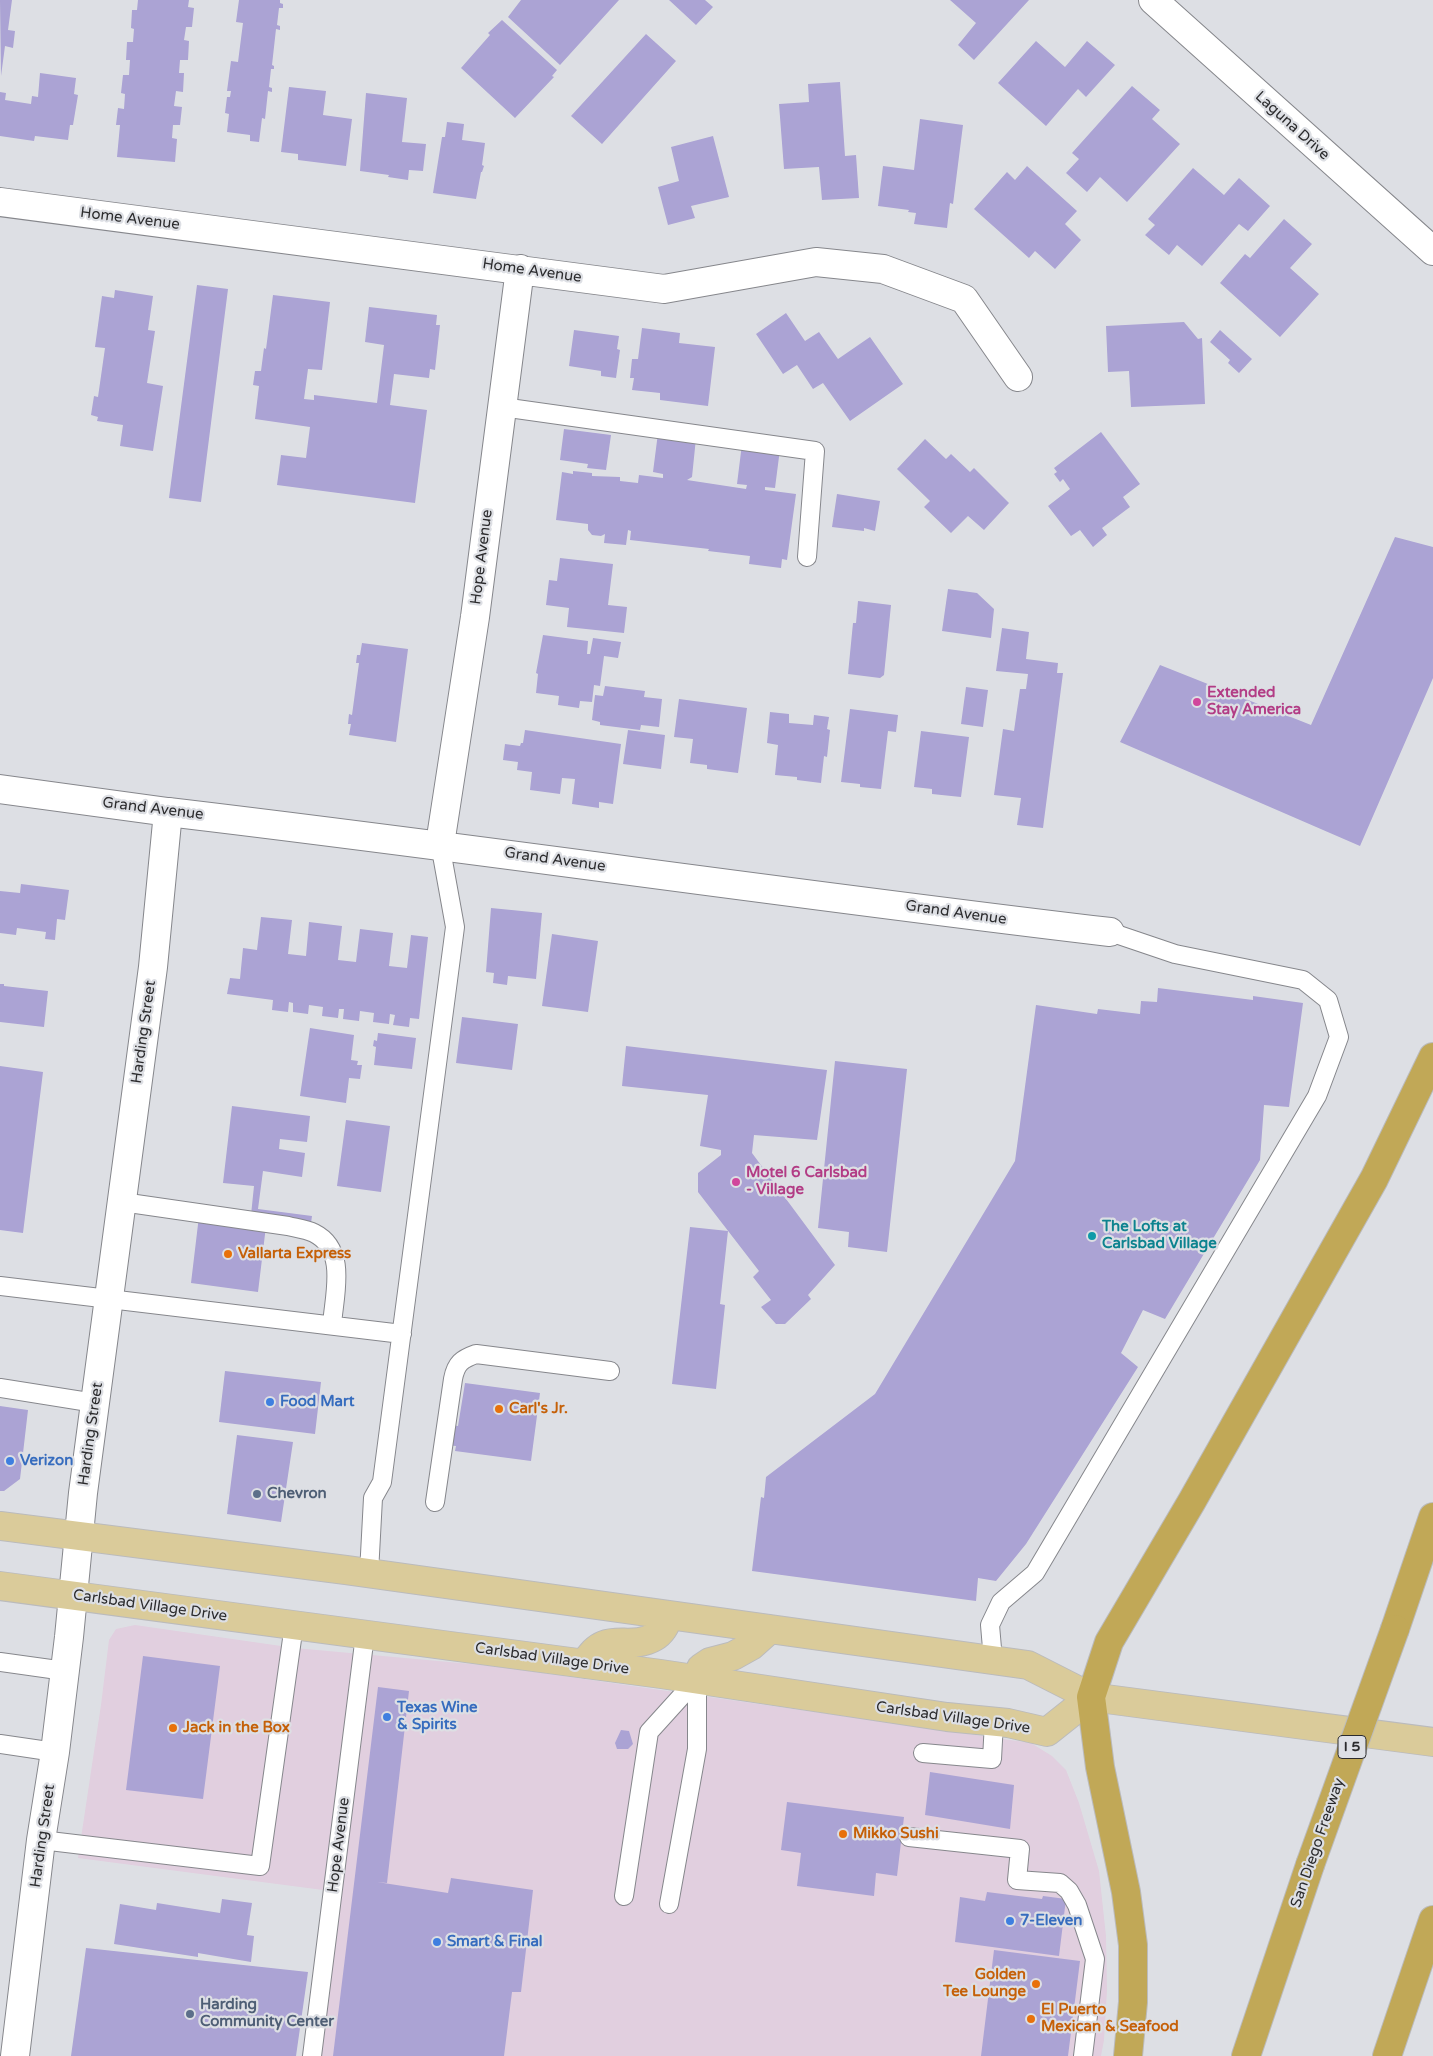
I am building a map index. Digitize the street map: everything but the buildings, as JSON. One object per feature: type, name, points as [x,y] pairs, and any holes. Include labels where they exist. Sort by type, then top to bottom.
[{"type":"highway","points":[[1128,2056],[1133,2002],[1133,1945],[1126,1892],[1100,1767],[1091,1697],[1109,1642],[1192,1501],[1374,1179],[1433,1057]]},
{"type":"highway","name":"San Diego Freeway","points":[[1246,2056],[1310,1865],[1433,1517]]},
{"type":"highway","points":[[1387,2056],[1433,1920]]},
{"type":"main road","points":[[0,1526],[368,1573],[1028,1665],[1091,1697],[1433,1742]]},
{"type":"main road","name":"Carlsbad Village Drive","points":[[0,1586],[697,1679],[938,1716],[994,1722],[1048,1732],[1091,1697]]},
{"type":"main road","points":[[585,1664],[591,1652],[598,1647],[654,1637],[662,1630],[670,1615]]},
{"type":"main road","points":[[697,1679],[701,1668],[710,1662],[733,1656],[751,1646],[770,1629]]},
{"type":"street","name":"Laguna Drive","points":[[1153,0],[1433,251]]},
{"type":"street","name":"Home Avenue","points":[[0,202],[664,289],[816,262],[883,269],[964,299],[1018,377]]},
{"type":"street","name":"Hope Avenue","points":[[440,844],[475,617],[520,269]]},
{"type":"street","name":"Grand Avenue","points":[[0,789],[168,812],[440,844],[981,917],[1110,932]]},
{"type":"street","name":"Harding Street","points":[[15,2056],[41,1840],[65,1671],[95,1403],[153,968],[168,812]]},
{"type":"lane","points":[[502,407],[814,451],[806,557]]},
{"type":"lane","points":[[368,1573],[373,1498],[382,1482],[455,927],[440,844]]},
{"type":"lane","points":[[992,1660],[990,1624],[1001,1602],[1035,1572],[1040,1564],[1317,1096],[1339,1037],[1328,1000],[1303,980],[1174,954],[1110,932]]},
{"type":"lane","points":[[122,1202],[288,1226],[313,1233],[324,1240],[333,1253],[337,1265],[332,1325]]},
{"type":"lane","points":[[0,1286],[402,1334]]},
{"type":"lane","points":[[435,1502],[453,1379],[456,1368],[462,1359],[476,1354],[610,1371]]},
{"type":"lane","points":[[0,1388],[95,1403]]},
{"type":"lane","points":[[41,1840],[260,1866],[294,1625]]},
{"type":"lane","name":"Hope Avenue","points":[[312,2056],[365,1634]]},
{"type":"lane","points":[[0,1662],[65,1671]]},
{"type":"lane","points":[[624,1896],[649,1732],[697,1679]]},
{"type":"lane","points":[[669,1904],[697,1749],[697,1679]]},
{"type":"lane","points":[[922,1753],[992,1760],[994,1722]]},
{"type":"lane","points":[[0,1744],[55,1752]]},
{"type":"lane","points":[[909,1837],[1020,1849],[1016,1880],[1060,1883],[1069,1891],[1077,1905],[1095,1959],[1083,2056]]},
{"type":"shaded area","points":[[135,1625],[295,1648],[493,1666],[1031,1743],[1052,1756],[1066,1770],[1079,1803],[1099,1871],[1106,1936],[1107,1990],[1104,2040],[1101,2056],[303,2056],[316,1975],[323,1890],[78,1858],[109,1640],[116,1629]]},
{"type":"place","name":"Extended Stay America","points":[[1197,702]]},
{"type":"place","name":"Motel 6 Carlsbad - Village","points":[[736,1182]]},
{"type":"place","name":"The Lofts at Carlsbad Village","points":[[1092,1236]]},
{"type":"place","name":"Vallarta Express","points":[[228,1254]]},
{"type":"place","name":"Food Mart","points":[[270,1402]]},
{"type":"place","name":"Carl's Jr.","points":[[499,1409]]},
{"type":"place","name":"Verizon","points":[[10,1461]]},
{"type":"place","name":"Chevron","points":[[257,1494]]},
{"type":"place","name":"Texas Wine & Spirits","points":[[387,1717]]},
{"type":"place","name":"Jack in the Box","points":[[173,1728]]},
{"type":"place","name":"Mikko Sushi","points":[[843,1834]]},
{"type":"place","name":"7-Eleven","points":[[1010,1921]]},
{"type":"place","name":"Smart & Final","points":[[437,1942]]},
{"type":"place","name":"Golden Tee Lounge","points":[[1036,1984]]},
{"type":"place","name":"Harding Community Center","points":[[190,2014]]},
{"type":"place","name":"El Puerto Mexican & Seafood","points":[[1031,2019]]}]
